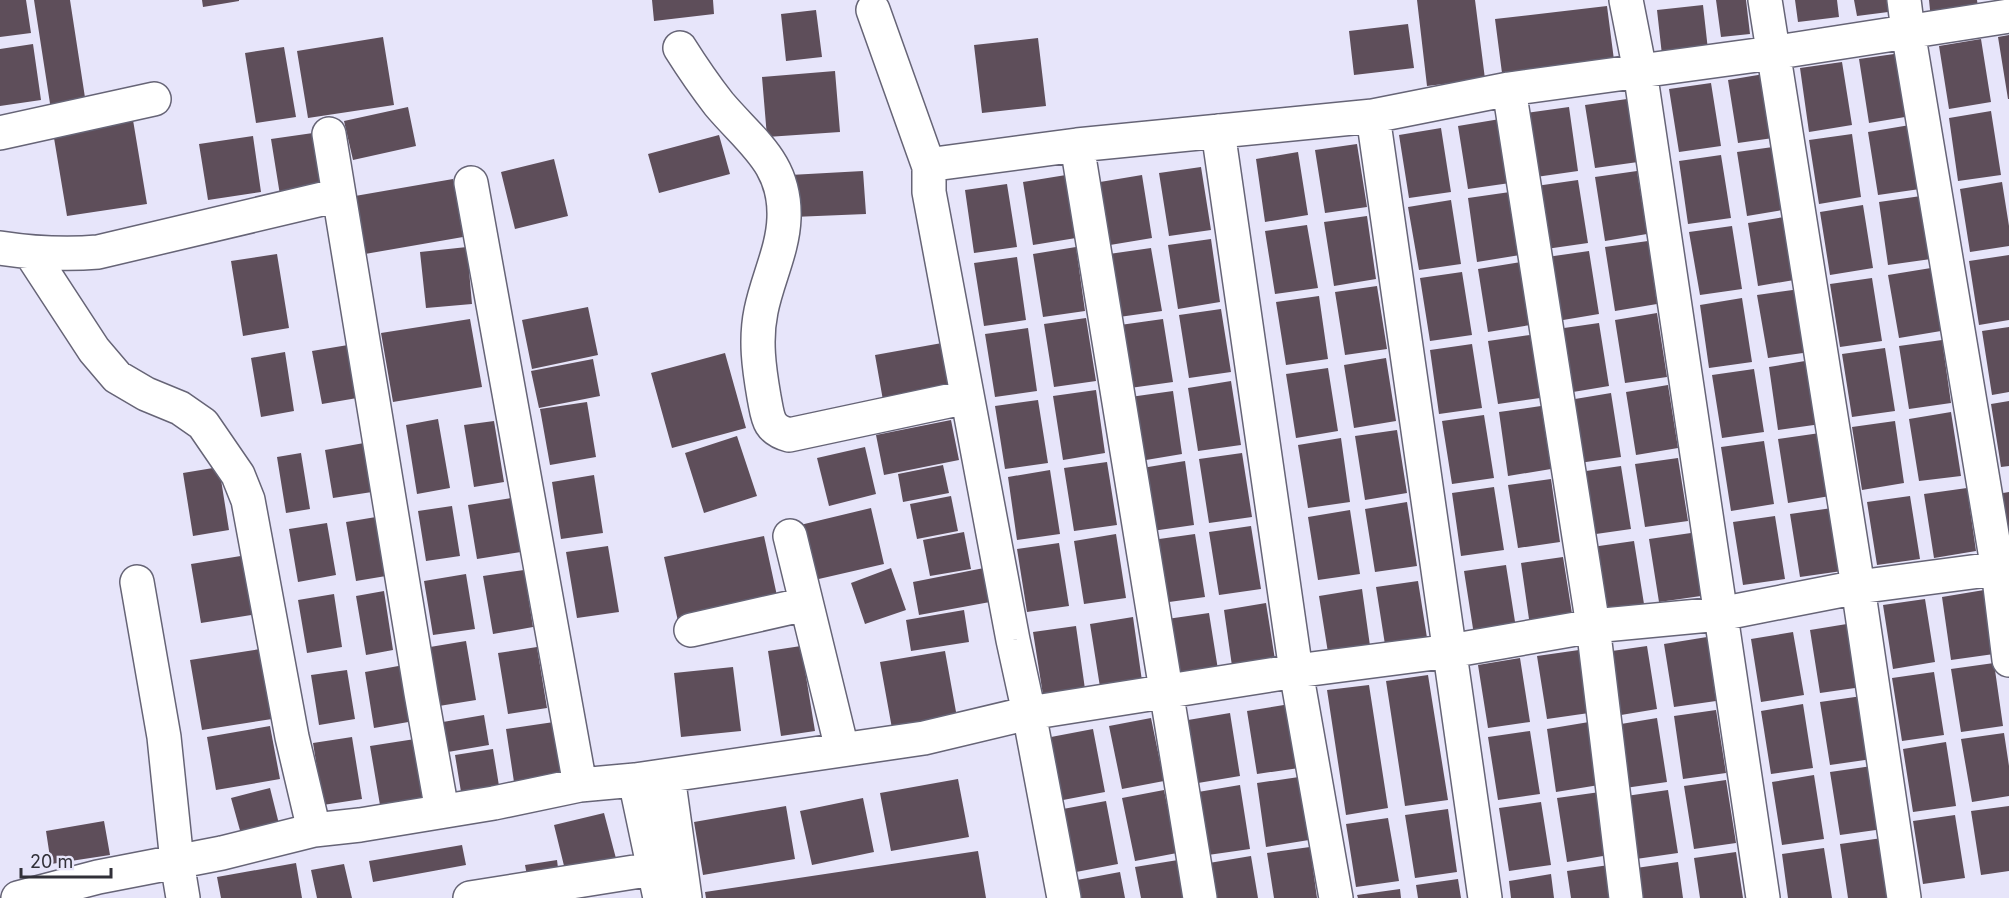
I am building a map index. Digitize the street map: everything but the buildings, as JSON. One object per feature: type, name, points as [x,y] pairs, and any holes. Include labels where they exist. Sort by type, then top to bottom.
[{"type":"street","points":[[1626,0],[1640,71],[1763,898]]},
{"type":"street","points":[[1765,0],[1858,587],[1904,898]]},
{"type":"street","points":[[873,10],[929,168],[929,192],[1064,898]]},
{"type":"street","points":[[1906,16],[2004,568],[2009,660]]},
{"type":"street","points":[[929,168],[942,163],[1077,145],[1372,116],[1509,88],[1772,53],[1906,16],[2009,16]]},
{"type":"street","points":[[680,48],[720,105],[770,159],[783,193],[784,220],[780,245],[761,312],[758,361],[770,422],[777,431],[789,435],[967,397]]},
{"type":"street","points":[[1509,88],[1593,626],[1626,898]]},
{"type":"street","points":[[0,133],[154,99]]},
{"type":"street","points":[[1372,116],[1485,898]]},
{"type":"street","points":[[1218,131],[1296,671],[1336,898]]},
{"type":"street","points":[[329,134],[442,811]]},
{"type":"street","points":[[1077,145],[1200,898]]},
{"type":"street","points":[[471,183],[580,785]]},
{"type":"street","points":[[15,250],[68,255],[98,252],[339,195]]},
{"type":"street","points":[[15,250],[66,304],[94,350],[117,377],[146,394],[180,408],[204,424],[238,475],[248,500],[292,737],[314,830]]},
{"type":"street","points":[[790,536],[842,749]]},
{"type":"street","points":[[18,898],[98,877],[222,853],[314,830],[360,825],[494,803],[580,785],[669,776],[924,738],[1029,713],[1296,671],[1450,651],[1593,626],[1720,614],[1858,587],[2004,568]]},
{"type":"street","points":[[137,582],[164,737],[183,898]]},
{"type":"street","points":[[691,630],[806,604]]},
{"type":"street","points":[[669,776],[686,898]]},
{"type":"street","points":[[470,898],[657,884],[635,780]]}]
